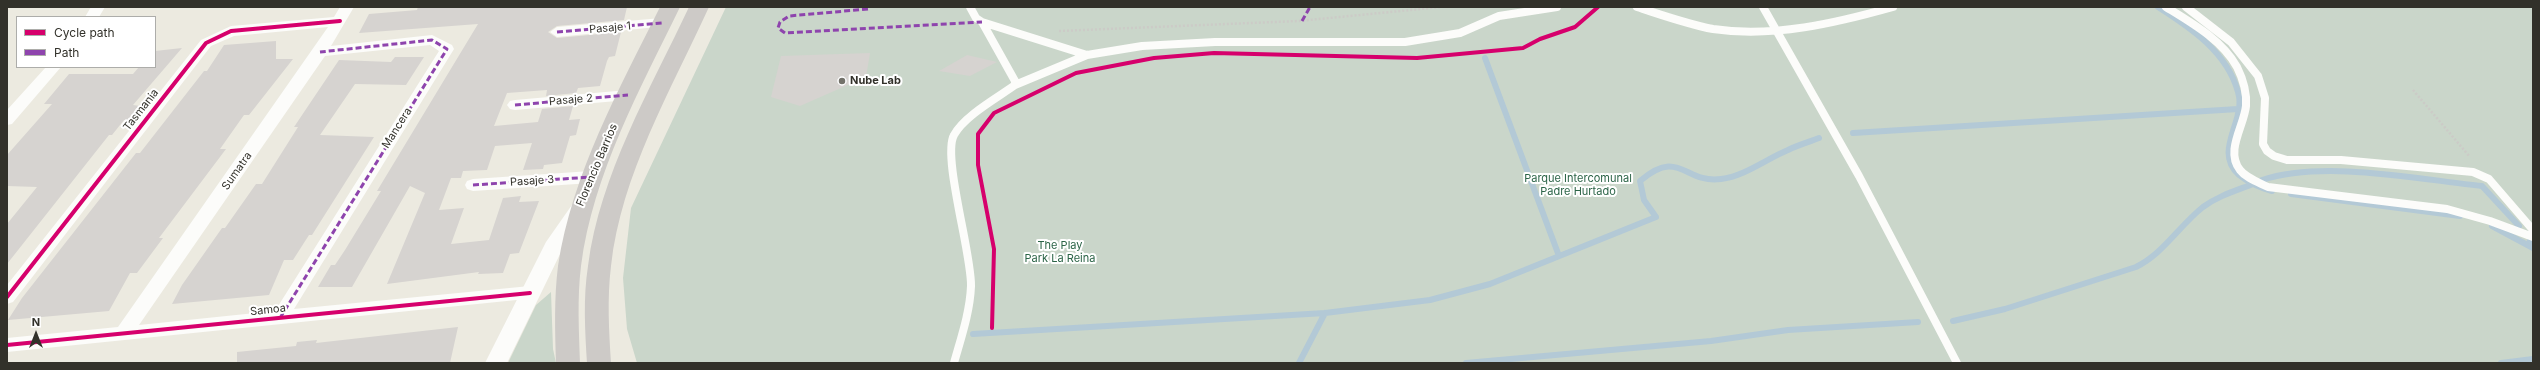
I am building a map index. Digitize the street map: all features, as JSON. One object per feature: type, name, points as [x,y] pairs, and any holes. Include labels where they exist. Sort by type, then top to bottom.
[{"type":"main road","points":[[599,363],[595,313],[600,252],[610,211],[630,157],[699,7]]},
{"type":"main road","name":"Florencio Barrios","points":[[581,207],[591,177],[666,15]]},
{"type":"main road","points":[[568,363],[566,293],[570,258],[581,207]]},
{"type":"street","points":[[93,16],[98,7]]},
{"type":"street","name":"Sumatra","points":[[124,332],[320,52],[340,21],[347,7]]},
{"type":"street","name":"Pasaje 1","points":[[557,32],[666,15]]},
{"type":"street","name":"Tasmania","points":[[7,297],[206,43],[231,31],[340,21]]},
{"type":"street","name":"Mancera","points":[[280,318],[447,49],[432,40],[320,52]]},
{"type":"street","points":[[7,120],[53,68]]},
{"type":"street","name":"Pasaje 2","points":[[515,105],[628,95]]},
{"type":"street","name":"Pasaje 3","points":[[473,185],[591,177]]},
{"type":"street","name":"Florencio Barrios","points":[[496,363],[553,248],[581,207]]},
{"type":"street","name":"Samoa","points":[[7,345],[124,332],[530,293]]},
{"type":"lane","points":[[970,7],[976,18],[982,22],[1087,55]]},
{"type":"lane","points":[[954,363],[967,315],[971,285],[952,163],[953,136],[963,123],[1015,85],[1087,55],[1114,49],[1202,42],[1405,42],[1433,40],[1460,33],[1499,16],[1557,7]]},
{"type":"lane","points":[[1636,7],[1725,30],[1776,29],[1836,24],[1893,7]]},
{"type":"lane","points":[[1763,7],[1859,176],[1957,363]]},
{"type":"lane","points":[[2166,7],[2215,40],[2235,66],[2242,79],[2246,109],[2237,137],[2234,158],[2238,169],[2249,178],[2268,187],[2447,209],[2490,221],[2533,237]]},
{"type":"lane","points":[[2186,7],[2233,42],[2254,70],[2264,90],[2266,106],[2261,140],[2263,146],[2274,156],[2287,160],[2318,158],[2374,162],[2469,172],[2486,176],[2533,230]]},
{"type":"lane","points":[[982,22],[1016,81],[1015,85]]},
{"type":"path","points":[[1050,31],[1256,24],[1368,17],[1441,7]]},
{"type":"path","points":[[2413,90],[2486,176]]},
{"type":"green space","name":"Parque Intercomunal Padre Hurtado","points":[[726,7],[2533,7],[2533,363],[637,363],[627,329],[623,278],[631,208]]},
{"type":"green space","points":[[551,292],[553,349],[556,363],[508,363],[536,305]]},
{"type":"building","points":[[418,7],[627,7],[624,20],[557,26],[548,32],[557,38],[621,32],[615,56],[609,57],[607,61],[600,86],[578,88],[576,93],[546,96],[547,90],[507,93],[494,126],[538,122],[542,109],[573,106],[569,120],[580,119],[576,135],[570,136],[562,163],[544,165],[543,169],[523,170],[532,143],[495,146],[487,170],[463,171],[461,178],[451,178],[439,210],[464,208],[451,244],[489,240],[503,198],[521,196],[519,202],[539,201],[519,253],[510,254],[503,273],[478,274],[479,272],[387,284],[425,193],[410,186],[352,287],[318,287],[331,265],[335,265],[345,250],[381,191],[377,191],[478,24],[359,33],[369,14],[417,10]]},
{"type":"building","points":[[276,41],[276,59],[293,59],[249,115],[244,115],[220,149],[226,149],[159,238],[163,238],[137,273],[130,273],[109,311],[8,320],[22,298],[136,153],[140,153],[204,71],[207,71],[224,45]]},
{"type":"building","points":[[182,48],[133,105],[140,106],[128,120],[124,120],[112,135],[109,135],[7,264],[7,224],[37,187],[7,186],[7,155],[52,104],[44,104],[69,74],[133,74],[138,68],[156,68],[156,51]]},
{"type":"building","name":"Nube Lab","points":[[870,53],[866,77],[800,106],[771,97],[781,56]]},
{"type":"building","points":[[967,55],[997,62],[970,76],[939,71]]},
{"type":"building","points":[[395,57],[424,57],[406,85],[355,84],[320,135],[374,137],[312,235],[309,235],[293,260],[284,260],[269,295],[172,304],[182,285],[222,228],[225,228],[256,184],[262,184],[298,127],[294,127],[339,60],[391,62]]},
{"type":"building","points":[[458,327],[450,363],[237,363],[237,352],[296,346],[297,342],[317,340],[316,343]]},
{"type":"waterway","points":[[2158,7],[2206,42],[2226,65],[2233,78],[2240,103],[2229,146],[2229,156],[2232,166],[2239,175],[2259,187],[2272,191]]},
{"type":"waterway","points":[[1485,58],[1559,256]]},
{"type":"waterway","points":[[1853,133],[2238,109]]},
{"type":"waterway","points":[[1325,313],[1430,300],[1490,284],[1656,217],[1644,200],[1640,181],[1653,171],[1664,167],[1673,167],[1682,169],[1698,177],[1721,179],[1747,171],[1792,148],[1819,138]]},
{"type":"waterway","points":[[2262,180],[2287,174],[2341,171],[2400,176],[2482,186],[2519,226]]},
{"type":"waterway","points":[[1953,321],[2005,309],[2136,267],[2163,247],[2194,214],[2203,207],[2233,191],[2253,184]]},
{"type":"waterway","points":[[2291,194],[2460,216]]},
{"type":"waterway","points":[[2492,226],[2533,248]]},
{"type":"waterway","points":[[2530,241],[2533,245]]},
{"type":"waterway","points":[[973,334],[1325,313]]},
{"type":"waterway","points":[[1299,363],[1325,313]]},
{"type":"waterway","points":[[1466,363],[1711,341],[1788,330],[1918,322]]},
{"type":"waterway","points":[[2501,363],[2533,359]]},
{"type":"marked path","points":[[1302,21],[1310,7]]},
{"type":"marked path","points":[[868,9],[789,16],[780,22],[778,28],[785,33],[982,22]]},
{"type":"marked path","points":[[557,32],[662,23]]},
{"type":"marked path","points":[[280,318],[447,49],[432,40],[320,52]]},
{"type":"marked path","points":[[515,105],[628,95]]},
{"type":"marked path","points":[[473,185],[591,177]]},
{"type":"cycle path","points":[[992,328],[994,249],[978,165],[978,134],[994,113],[1076,73],[1154,58],[1214,53],[1417,58],[1523,48],[1540,39],[1575,27],[1598,7]]},
{"type":"cycle path","points":[[7,297],[206,43],[231,31],[340,21]]},
{"type":"cycle path","points":[[7,345],[530,293]]},
{"type":"place","name":"Nube Lab","points":[[842,81]]},
{"type":"park label","name":"The Play Park La Reina","points":[[1060,252]]}]
